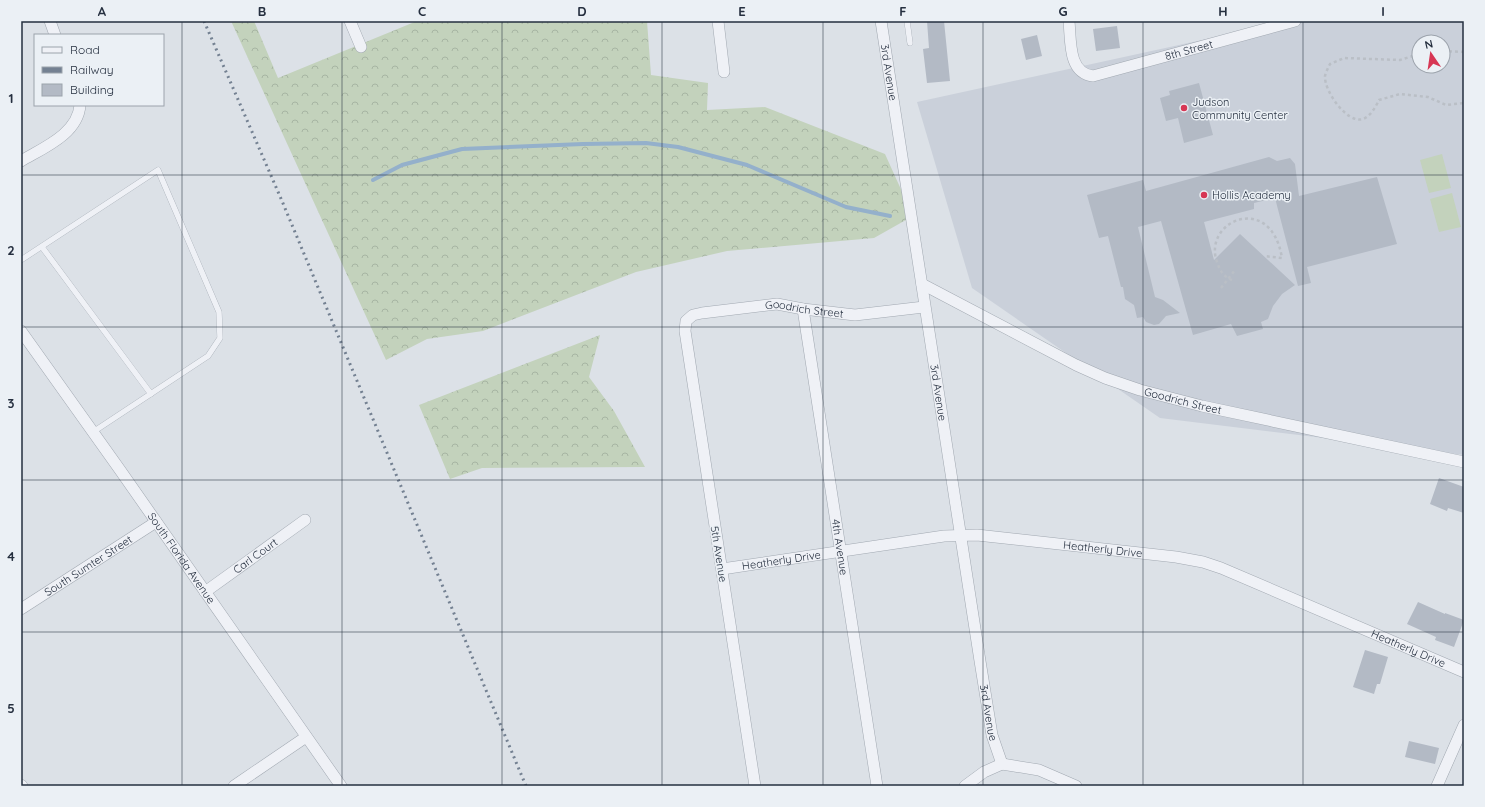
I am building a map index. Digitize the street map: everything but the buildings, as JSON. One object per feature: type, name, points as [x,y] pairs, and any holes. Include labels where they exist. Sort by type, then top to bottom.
[{"type":"street","points":[[50,21],[55,34]]},
{"type":"street","points":[[350,21],[362,47]]},
{"type":"street","points":[[718,21],[724,72]]},
{"type":"street","name":"3rd Avenue","points":[[881,21],[922,284],[924,307],[992,735],[1002,764]]},
{"type":"street","name":"8th Street","points":[[1069,21],[1074,58],[1077,68],[1082,73],[1093,76],[1295,21]]},
{"type":"street","points":[[21,160],[65,133],[75,122],[80,106]]},
{"type":"street","name":"Goodrich Street","points":[[922,284],[1076,365],[1106,378],[1133,387],[1202,406],[1464,462]]},
{"type":"street","name":"Goodrich Street","points":[[686,321],[693,316],[702,313],[777,304],[803,309],[855,315],[924,307]]},
{"type":"street","name":"4th Avenue","points":[[803,309],[877,786]]},
{"type":"street","name":"5th Avenue","points":[[686,321],[685,331],[755,786]]},
{"type":"street","name":"South Florida Avenue","points":[[21,331],[341,786]]},
{"type":"street","name":"Carl Court","points":[[205,592],[305,520]]},
{"type":"street","name":"South Sumter Street","points":[[21,609],[156,522]]},
{"type":"street","name":"Heatherly Drive","points":[[722,569],[944,536],[994,536],[1176,557],[1203,562],[1464,672]]},
{"type":"street","points":[[1437,786],[1464,725]]},
{"type":"street","points":[[234,786],[306,737]]},
{"type":"street","points":[[965,786],[984,772],[1002,764],[1039,770],[1076,786]]},
{"type":"lane","points":[[908,21],[910,43]]},
{"type":"lane","points":[[21,260],[158,170],[219,312],[220,338],[208,356],[93,432]]},
{"type":"lane","points":[[42,247],[151,394]]},
{"type":"path","points":[[1451,51],[1464,52]]},
{"type":"path","points":[[1411,57],[1400,60],[1344,58],[1330,64],[1325,76],[1328,92],[1342,109],[1356,119],[1364,118],[1374,110],[1379,100],[1400,94],[1428,97],[1446,105],[1464,103]]},
{"type":"path","points":[[1232,280],[1226,278],[1217,265],[1214,256],[1214,246],[1217,236],[1230,224],[1250,218],[1267,224],[1274,232],[1278,241],[1282,258],[1264,256]]},
{"type":"path","points":[[1222,288],[1235,270]]},
{"type":"shaded area","name":"Hollis Academy","points":[[1289,21],[1464,21],[1464,455],[1160,418],[972,288],[917,102]]},
{"type":"green space","points":[[231,21],[254,21],[278,78],[417,21],[647,21],[651,75],[708,83],[707,110],[765,107],[885,154],[913,216],[874,238],[727,251],[636,272],[483,331],[427,339],[386,360]]},
{"type":"green space","points":[[1442,154],[1451,188],[1429,193],[1420,160]]},
{"type":"green space","points":[[1452,193],[1461,227],[1439,232],[1430,199]]},
{"type":"green space","points":[[600,335],[589,377],[614,411],[645,467],[482,468],[450,479],[419,405]]},
{"type":"waterway","points":[[373,180],[402,165],[462,149],[646,143],[678,147],[747,165],[846,207],[890,216]]},
{"type":"railway","points":[[204,21],[282,201],[526,786]]},
{"type":"place","name":"Judson Community Center","points":[[1184,108]]},
{"type":"place","name":"Hollis Academy","points":[[1204,195]]}]
